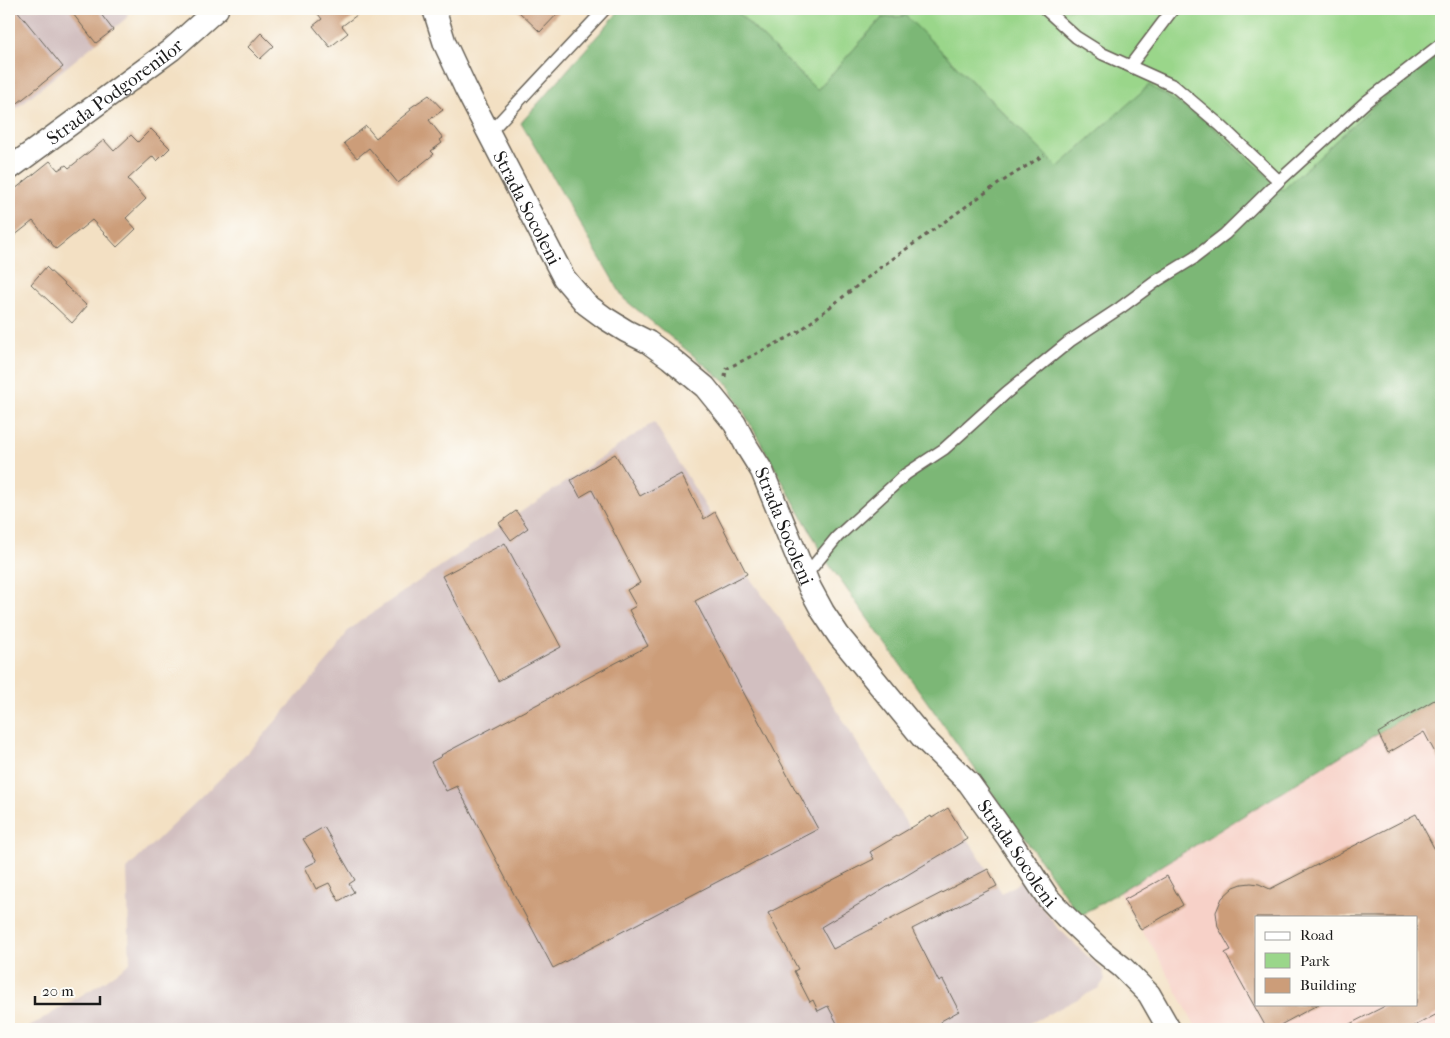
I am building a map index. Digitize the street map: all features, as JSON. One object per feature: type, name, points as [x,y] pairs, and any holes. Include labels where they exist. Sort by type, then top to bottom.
[{"type":"street","name":"Strada Podgorenilor","points":[[9,169],[171,50],[217,9]]},
{"type":"street","name":"Strada Socoleni","points":[[434,9],[445,44],[466,89],[564,278],[586,304],[626,331],[648,342],[704,387],[735,424],[762,471],[810,588],[823,612],[859,662],[922,737],[969,783],[1048,898],[1149,994],[1168,1029]]},
{"type":"lane","points":[[489,134],[605,9]]},
{"type":"lane","points":[[1045,9],[1076,36],[1103,54],[1174,86],[1220,125],[1279,181]]},
{"type":"lane","points":[[1130,66],[1173,9]]},
{"type":"lane","points":[[806,575],[837,537],[906,474],[944,449],[1006,392],[1070,341],[1158,280],[1194,258],[1225,234],[1279,181],[1367,101],[1441,44]]},
{"type":"path","points":[[719,405],[726,369],[796,333],[881,267],[992,188],[1044,155]]},
{"type":"shaded area","points":[[9,9],[123,9],[129,16],[9,114]]},
{"type":"shaded area","points":[[654,422],[746,573],[786,627],[911,831],[950,811],[1002,893],[1022,881],[1056,926],[1103,971],[1105,979],[1099,988],[1019,1029],[26,1029],[105,981],[130,963],[127,869],[256,744],[337,650],[347,632]]},
{"type":"shaded area","points":[[1441,696],[1441,1029],[1197,1029],[1154,949],[1119,892]]},
{"type":"green space","points":[[621,9],[734,9],[817,90],[882,18],[906,16],[1058,167],[1149,85],[1206,121],[1283,190],[1372,107],[1441,53],[1441,696],[1080,916],[828,563],[728,384],[624,299],[521,123]]},
{"type":"green space","points":[[734,9],[1441,9],[1441,53],[1372,107],[1283,191],[1206,121],[1058,167],[906,16],[882,18],[817,90]]},
{"type":"building","points":[[9,9],[16,9],[63,67],[9,110]]},
{"type":"building","points":[[69,9],[97,9],[113,30],[96,43]]},
{"type":"building","points":[[314,9],[365,9],[342,26],[348,33],[330,47],[313,26],[322,19]]},
{"type":"building","points":[[516,9],[562,9],[540,32]]},
{"type":"building","points":[[261,33],[274,46],[260,59],[248,47]]},
{"type":"building","points":[[429,95],[443,110],[429,120],[443,138],[440,140],[442,143],[431,151],[434,154],[398,183],[369,148],[357,158],[344,143],[366,126],[376,138],[411,110],[410,108]]},
{"type":"building","points":[[151,129],[170,148],[157,161],[153,156],[128,179],[146,199],[126,218],[136,229],[117,247],[92,220],[56,249],[33,221],[9,240],[9,194],[50,161],[58,170],[66,165],[69,168],[104,140],[114,151],[131,135],[138,142]]},
{"type":"building","points":[[46,267],[87,306],[72,323],[31,284]]},
{"type":"building","points":[[615,454],[640,496],[681,474],[704,519],[715,512],[747,574],[695,601],[818,829],[553,968],[457,786],[446,791],[431,762],[648,646],[629,610],[636,606],[627,590],[640,583],[592,490],[580,497],[571,480]]},
{"type":"building","points":[[516,511],[528,528],[511,540],[499,523]]},
{"type":"building","points":[[505,543],[561,647],[498,681],[442,576]]},
{"type":"building","points":[[1441,696],[1441,764],[1424,732],[1388,753],[1378,733]]},
{"type":"building","points":[[948,808],[967,839],[821,927],[833,949],[988,869],[997,886],[912,929],[939,982],[943,980],[959,1011],[941,1021],[945,1029],[840,1029],[828,1006],[818,1011],[813,1000],[810,1002],[794,971],[798,969],[768,913],[874,859],[870,852]]},
{"type":"building","points":[[1416,814],[1441,861],[1441,1012],[1409,1029],[1340,1029],[1385,1006],[1418,1006],[1418,916],[1255,916],[1255,1006],[1315,1006],[1273,1029],[1267,1029],[1225,953],[1231,950],[1218,927],[1216,912],[1222,898],[1234,887],[1251,883],[1270,889]]},
{"type":"building","points":[[324,827],[355,880],[349,884],[354,892],[339,901],[329,883],[316,889],[305,867],[317,861],[303,839]]},
{"type":"building","points":[[1167,876],[1183,905],[1141,930],[1124,900]]}]
